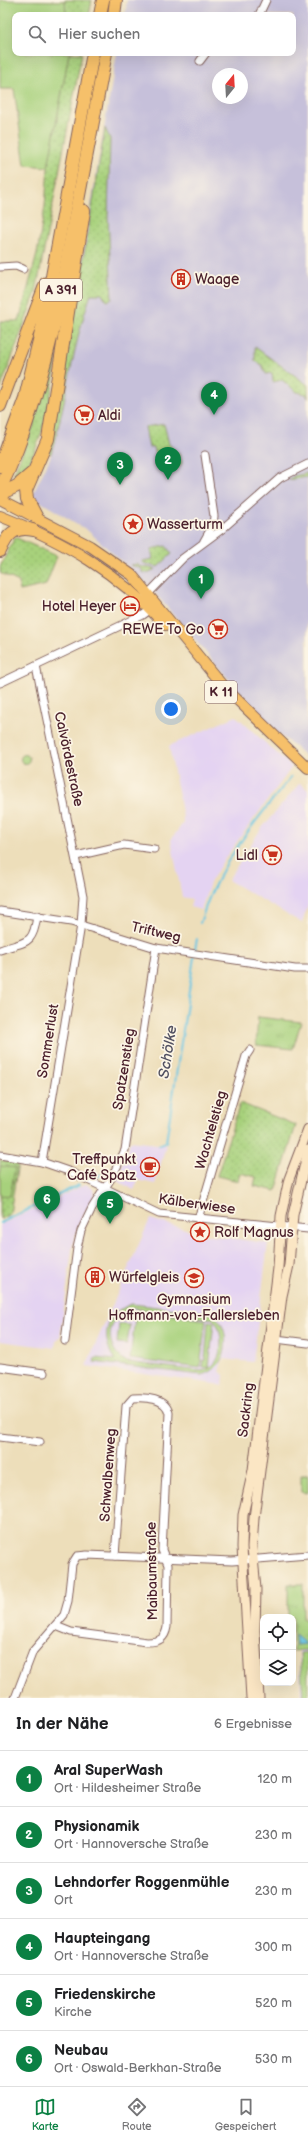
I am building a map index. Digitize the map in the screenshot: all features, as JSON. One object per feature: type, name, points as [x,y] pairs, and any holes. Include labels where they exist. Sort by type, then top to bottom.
[{"type":"highway","points":[[101,12],[103,0]]},
{"type":"highway","points":[[114,12],[116,0]]},
{"type":"highway","name":"A 391","points":[[0,489],[5,463],[34,365],[57,253],[92,56]]},
{"type":"highway","name":"A 391","points":[[5,463],[34,401],[53,330],[106,56]]},
{"type":"highway","points":[[37,518],[26,496],[28,484],[48,439],[93,145],[95,112]]},
{"type":"highway","points":[[0,406],[57,253]]},
{"type":"highway","points":[[0,494],[17,486],[34,470]]},
{"type":"highway","points":[[0,551],[11,533],[22,528],[29,528]]},
{"type":"main road","name":"K 11","points":[[0,499],[99,551],[130,573],[145,596],[229,700],[308,777]]},
{"type":"main road","points":[[0,507],[37,518]]},
{"type":"main road","points":[[0,507],[29,528]]},
{"type":"main road","name":"K 11","points":[[0,516],[29,528],[92,561],[145,596]]},
{"type":"main road","name":"K 11","points":[[154,607],[222,685],[308,768]]},
{"type":"main road","name":"Sackring","points":[[251,1698],[242,1547],[244,1515],[253,1470],[282,1227],[281,1216],[289,1179],[308,1129]]},
{"type":"main road","name":"Sackring","points":[[259,1698],[254,1559],[252,1542],[254,1513],[282,1296],[289,1265],[296,1197],[308,1150]]},
{"type":"street","points":[[260,12],[266,0]]},
{"type":"street","points":[[200,61],[204,56]]},
{"type":"street","points":[[0,267],[16,266],[23,269]]},
{"type":"street","points":[[203,542],[213,525],[214,516],[205,455]]},
{"type":"street","points":[[145,596],[183,558],[221,530],[280,478],[308,464]]},
{"type":"street","points":[[0,683],[143,615],[154,607]]},
{"type":"street","name":"Calvördestraße","points":[[36,666],[82,885],[81,925]]},
{"type":"street","points":[[76,856],[124,845],[154,849]]},
{"type":"street","name":"Triftweg","points":[[0,911],[37,916],[81,925],[156,948],[295,969],[308,969]]},
{"type":"street","points":[[0,950],[31,939],[34,934],[37,916]]},
{"type":"street","name":"Sommerlust","points":[[42,1162],[81,925]]},
{"type":"street","name":"Spatzenstieg","points":[[65,1341],[78,1240],[86,1219],[125,1150],[156,948]]},
{"type":"street","name":"Wachtelstieg","points":[[198,1219],[246,1056],[250,1050]]},
{"type":"street","name":"Kälberwiese","points":[[0,1155],[42,1162],[80,1175],[104,1189],[159,1214],[308,1229]]},
{"type":"street","points":[[276,1339],[308,1343]]},
{"type":"street","points":[[0,1368],[44,1373]]},
{"type":"street","name":"Schwalbenweg","points":[[115,1556],[126,1406],[133,1398]]},
{"type":"street","name":"Maibaumstraße","points":[[56,1626],[70,1632],[147,1642],[162,1640],[167,1627],[168,1565],[162,1550],[169,1412],[168,1407],[161,1402],[133,1398]]},
{"type":"street","points":[[0,1437],[40,1442]]},
{"type":"street","points":[[15,1698],[33,1651],[56,1626],[67,1608],[71,1570],[74,1559],[81,1555],[243,1560],[308,1555]]},
{"type":"shaded area","points":[[127,0],[308,0],[307,757],[277,732],[238,690],[149,586],[87,530],[36,499],[33,494],[50,458],[59,427],[76,292],[116,56],[296,56],[296,12],[125,12]]},
{"type":"shaded area","points":[[236,716],[292,767],[223,861],[210,883],[201,910],[190,907],[192,899],[182,897],[171,840],[183,823],[183,817],[169,746]]},
{"type":"shaded area","points":[[300,783],[308,790],[308,905],[302,923],[228,880],[261,829]]},
{"type":"shaded area","points":[[130,1141],[166,1145],[155,1184],[138,1180],[134,1190],[114,1179],[125,1160]]},
{"type":"shaded area","points":[[86,1184],[93,1189],[94,1195],[79,1223],[73,1242],[60,1337],[56,1341],[55,1348],[0,1341],[0,1225]]},
{"type":"shaded area","name":"Gymnasium Hoffmann-von-Fallersleben","points":[[150,1219],[206,1235],[268,1243],[253,1362],[223,1359],[219,1371],[224,1375],[223,1385],[86,1366]]},
{"type":"shaded area","points":[[308,1650],[308,1698],[301,1698],[299,1651]]},
{"type":"green space","points":[[0,0],[65,1],[66,12],[12,12],[12,56],[68,56],[48,167],[25,165],[14,89],[0,89]]},
{"type":"green space","points":[[64,0],[92,0],[90,12],[66,12]]},
{"type":"green space","points":[[68,56],[81,56],[36,292],[0,390],[0,321],[19,321],[37,254],[45,206],[48,167]]},
{"type":"green space","points":[[105,128],[110,139],[108,216],[112,299],[107,301],[102,294],[91,294],[79,333],[57,434],[51,454],[48,452],[81,274]]},
{"type":"green space","points":[[59,327],[61,328],[45,421],[32,457],[23,474],[13,475],[33,427]]},
{"type":"green space","points":[[255,347],[308,385],[308,398],[306,394],[297,392],[282,380],[273,382],[272,373],[266,374],[262,365],[255,361]]},
{"type":"green space","points":[[164,424],[169,444],[179,454],[182,463],[176,470],[171,470],[169,456],[156,458],[154,447],[149,448],[145,427]]},
{"type":"green space","points":[[308,473],[308,477],[288,480],[294,476]]},
{"type":"green space","points":[[17,538],[57,556],[46,585],[20,591],[19,582],[0,573],[0,567],[14,539]]},
{"type":"green space","points":[[166,546],[172,554],[158,567],[143,563],[142,561],[153,559],[151,549]]},
{"type":"green space","points":[[138,564],[138,566],[156,569],[147,573],[142,572],[142,569],[130,565]]},
{"type":"green space","points":[[25,754],[30,759],[25,764],[20,759]]},
{"type":"green space","points":[[258,1017],[301,1022],[293,1049],[256,1045]]},
{"type":"green space","points":[[240,1103],[296,1125],[276,1191],[254,1186],[256,1177],[240,1173],[238,1181],[217,1176]]},
{"type":"green space","points":[[0,1160],[18,1163],[10,1214],[0,1219]]},
{"type":"green space","points":[[0,1166],[15,1168],[10,1196],[0,1195]]},
{"type":"green space","points":[[132,1304],[209,1313],[217,1319],[223,1327],[225,1347],[223,1357],[218,1365],[210,1372],[201,1375],[94,1362],[95,1358],[115,1360],[110,1352],[108,1343],[108,1327],[116,1313]],"holes":[[[133,1308],[213,1319],[220,1333],[220,1349],[214,1364],[201,1371],[127,1362],[119,1356],[111,1341],[110,1333],[117,1318],[124,1312]]]},
{"type":"green space","points":[[136,1310],[206,1320],[200,1368],[130,1359]]},
{"type":"green space","points":[[208,1321],[214,1322],[209,1368],[202,1367],[203,1360],[205,1360]]},
{"type":"green space","points":[[119,1324],[130,1325],[127,1344],[117,1343]]},
{"type":"green space","points":[[301,1475],[308,1475],[308,1493],[301,1492]]},
{"type":"green space","points":[[288,1584],[303,1584],[303,1619],[308,1619],[308,1650],[296,1651],[296,1614],[288,1614]]},
{"type":"green space","points":[[308,1652],[308,1698],[303,1698],[300,1653]]},
{"type":"water","points":[[296,1636],[306,1644],[296,1645]]},
{"type":"waterway","name":"Schölke","points":[[200,923],[211,893],[229,859],[291,777]]},
{"type":"waterway","name":"Schölke","points":[[195,949],[197,939]]},
{"type":"waterway","name":"Schölke","points":[[159,1145],[166,1142],[194,957]]},
{"type":"waterway","name":"Schölke","points":[[96,1177],[110,1171]]},
{"type":"waterway","name":"Schölke","points":[[0,1223],[79,1185]]},
{"type":"place","name":"Waage","points":[[181,279]]},
{"type":"place","name":"Aldi","points":[[84,415]]},
{"type":"place","name":"Haupteingang","points":[[214,415]]},
{"type":"place","name":"Physionamik","points":[[168,480]]},
{"type":"place","name":"Lehndorfer Roggenmühle","points":[[120,485]]},
{"type":"place","name":"Wasserturm","points":[[133,524]]},
{"type":"place","name":"Aral SuperWash","points":[[201,599]]},
{"type":"place","name":"Hotel Heyer","points":[[130,606]]},
{"type":"place","name":"REWE To Go","points":[[218,629]]},
{"type":"place","name":"Lidl","points":[[272,855]]},
{"type":"place","name":"Treffpunkt Café Spatz","points":[[150,1167]]},
{"type":"place","name":"Neubau","points":[[47,1219]]},
{"type":"place","name":"Friedenskirche","points":[[110,1224]]},
{"type":"place","name":"Rolf Magnus","points":[[200,1232]]},
{"type":"place","name":"Würfelgleis","points":[[95,1277]]},
{"type":"place","name":"Gymnasium Hoffmann-von-Fallersleben","points":[[194,1278]]}]
